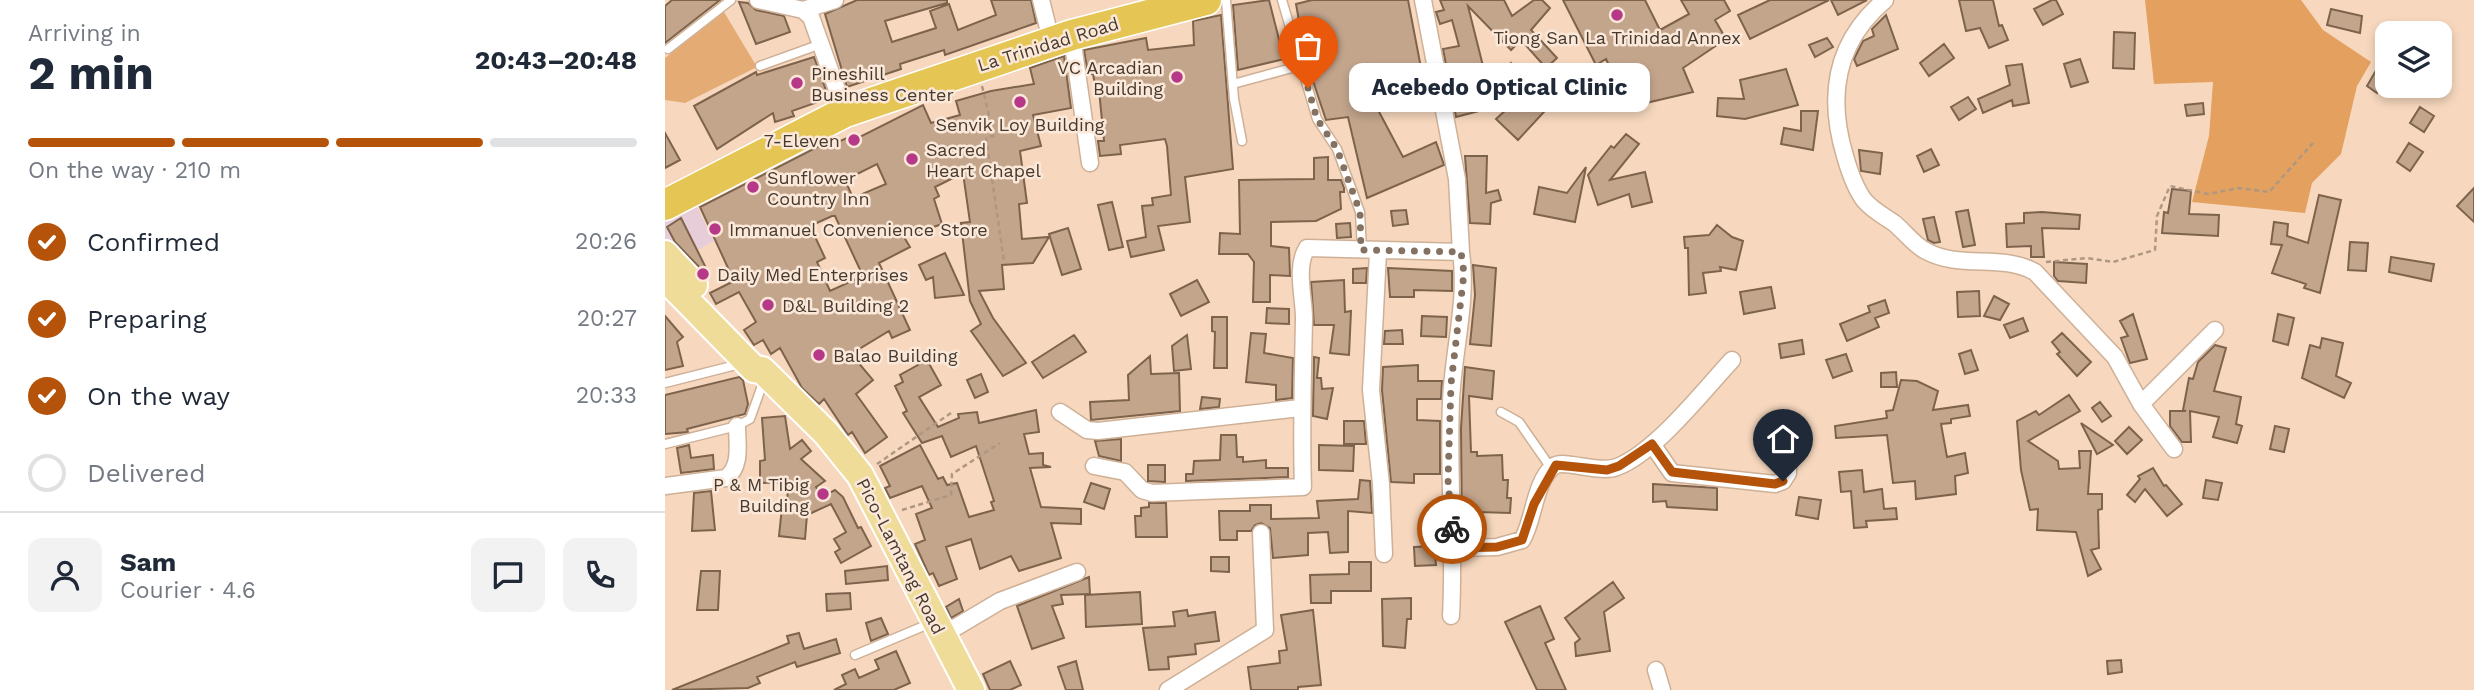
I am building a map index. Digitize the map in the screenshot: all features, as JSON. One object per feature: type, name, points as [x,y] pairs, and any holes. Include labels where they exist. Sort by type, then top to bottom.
[{"type":"highway","name":"La Trinidad Road","points":[[1112,17],[1146,0]]},
{"type":"highway","name":"La Trinidad Road","points":[[665,190],[843,105],[1057,21],[1112,17],[1188,2]]},
{"type":"highway","name":"La Trinidad Road","points":[[665,205],[843,105],[975,66],[1057,21]]},
{"type":"main road","name":"Pico-Lamtang Road","points":[[665,254],[758,365]]},
{"type":"main road","name":"Pico-Lamtang Road","points":[[665,278],[826,433],[860,475],[882,514],[937,629],[971,690]]},
{"type":"street","points":[[758,0],[803,10],[811,17],[843,105]]},
{"type":"street","points":[[803,10],[835,0]]},
{"type":"street","points":[[1423,0],[1457,179],[1464,273],[1451,384],[1448,480],[1454,548],[1451,616]]},
{"type":"street","points":[[1885,0],[1850,43],[1835,82],[1839,129],[1856,185],[1864,200],[1927,252],[1956,261],[2004,261],[2021,264],[2044,280],[2115,356],[2141,404],[2174,449]]},
{"type":"street","points":[[1057,21],[1090,163]]},
{"type":"street","points":[[1094,466],[1125,472],[1142,490],[1151,493],[1303,487],[1300,408],[1304,253],[1313,247],[1378,252],[1461,252]]},
{"type":"street","points":[[1378,252],[1371,390],[1381,484],[1384,554]]},
{"type":"street","points":[[2141,404],[2215,330]]},
{"type":"street","points":[[1454,548],[1497,547],[1522,540],[1534,504],[1552,468],[1563,463],[1607,470],[1619,466],[1652,444],[1732,360]]},
{"type":"street","points":[[1060,412],[1087,430],[1098,431],[1300,408]]},
{"type":"street","points":[[665,486],[726,478],[733,472],[738,457],[737,426]]},
{"type":"street","points":[[1652,444],[1672,472],[1775,484],[1783,481],[1789,473],[1787,429]]},
{"type":"street","points":[[1168,690],[1265,630],[1261,533]]},
{"type":"street","points":[[937,629],[1000,601],[1077,572]]},
{"type":"street","points":[[1656,670],[1662,690]]},
{"type":"lane","points":[[668,49],[731,0]]},
{"type":"lane","points":[[1226,0],[1233,84],[1242,141]]},
{"type":"lane","points":[[1282,0],[1317,119],[1337,149],[1360,212],[1361,250]]},
{"type":"lane","points":[[760,66],[821,44]]},
{"type":"lane","points":[[1233,84],[1303,65]]},
{"type":"lane","points":[[665,383],[758,365],[756,409],[750,419],[737,426],[665,443]]},
{"type":"lane","points":[[1501,412],[1519,422],[1552,468]]},
{"type":"lane","points":[[855,655],[937,629]]},
{"type":"path","points":[[975,66],[989,107],[994,136],[986,137],[1004,262]]},
{"type":"path","points":[[2021,264],[2087,258],[2113,262],[2155,250],[2157,216],[2169,186],[2208,194],[2239,188],[2269,192],[2313,143]]},
{"type":"path","points":[[860,475],[951,413]]},
{"type":"path","points":[[882,514],[951,495],[952,474],[1000,443]]},
{"type":"shaded area","points":[[2145,0],[2301,0],[2323,30],[2371,62],[2357,86],[2341,154],[2312,183],[2305,213],[2192,202],[2209,136],[2213,82],[2154,84]]},
{"type":"shaded area","points":[[724,12],[757,67],[685,103],[665,100],[665,58]]},
{"type":"shaded area","points":[[692,197],[714,241],[680,260],[665,242],[665,215]]},
{"type":"building","points":[[672,0],[720,0],[665,43],[665,6]]},
{"type":"building","points":[[857,0],[947,0],[947,3],[885,21],[892,42],[936,28],[930,11],[949,4],[958,30],[996,15],[991,0],[1031,0],[1036,23],[945,55],[944,50],[900,64],[901,69],[847,87],[825,14]]},
{"type":"building","points":[[1269,0],[1284,59],[1238,70],[1233,5]]},
{"type":"building","points":[[1312,0],[1408,0],[1426,94],[1377,108],[1403,157],[1436,142],[1444,165],[1367,198],[1348,117],[1326,120],[1306,60],[1296,4]]},
{"type":"building","points":[[1440,0],[1504,0],[1512,16],[1534,0],[1542,0],[1550,8],[1531,30],[1557,58],[1546,68],[1521,40],[1511,50],[1468,6],[1489,90],[1511,63],[1529,82],[1478,104],[1479,111],[1456,117],[1443,49],[1459,46],[1452,20],[1440,24],[1436,12],[1444,10]]},
{"type":"building","points":[[1563,0],[1645,0],[1660,30],[1689,14],[1681,0],[1724,0],[1730,11],[1715,20],[1726,39],[1683,68],[1693,92],[1646,103],[1640,81],[1620,90],[1606,59],[1596,65]]},
{"type":"building","points":[[1770,0],[1829,0],[1750,39],[1738,15]]},
{"type":"building","points":[[1831,0],[1867,0],[1838,15]]},
{"type":"building","points":[[1959,0],[1993,0],[1999,26],[2002,25],[2008,40],[1989,48],[1980,28],[1966,31]]},
{"type":"building","points":[[2056,0],[2063,14],[2043,25],[2034,9]]},
{"type":"building","points":[[739,2],[748,3],[756,10],[784,16],[790,32],[756,44]]},
{"type":"building","points":[[2331,9],[2362,16],[2360,33],[2327,25]]},
{"type":"building","points":[[1221,15],[1233,169],[1185,177],[1190,222],[1158,226],[1164,250],[1131,257],[1127,241],[1146,237],[1142,206],[1153,205],[1152,198],[1171,195],[1167,146],[1165,139],[1120,145],[1121,154],[1100,156],[1098,141],[1104,141],[1099,90],[1096,90],[1093,74],[1088,74],[1084,50],[1146,38],[1148,50],[1194,45],[1193,21]]},
{"type":"building","points":[[1886,15],[1898,49],[1857,66],[1854,59],[1863,41],[1874,36],[1872,29]]},
{"type":"building","points":[[2114,32],[2135,33],[2134,69],[2113,68]]},
{"type":"building","points":[[1827,38],[1833,47],[1815,57],[1809,45]]},
{"type":"building","points":[[1944,44],[1954,58],[1929,76],[1920,63]]},
{"type":"building","points":[[1064,56],[1071,108],[1033,115],[1041,146],[1020,151],[1027,203],[1019,204],[1022,239],[1049,237],[1033,263],[1002,265],[1004,289],[979,291],[993,318],[1026,363],[1003,376],[971,331],[981,324],[970,301],[961,223],[970,222],[963,173],[935,187],[939,196],[934,199],[942,224],[904,237],[910,247],[879,263],[910,330],[892,338],[889,331],[851,354],[873,380],[856,394],[887,437],[865,453],[852,432],[848,435],[824,399],[819,404],[802,388],[780,348],[771,354],[763,340],[754,345],[744,330],[756,322],[739,292],[716,304],[710,293],[734,281],[700,207],[829,141],[831,145],[854,135],[856,139],[923,105],[931,123],[960,115],[956,101],[991,91],[1034,84],[1030,68]],"holes":[[[877,164],[886,184],[853,198],[845,180]],[[835,216],[863,276],[830,291],[817,262],[825,258],[810,226]]]},
{"type":"building","points":[[814,57],[827,93],[816,96],[818,102],[792,111],[794,116],[775,122],[773,113],[717,149],[694,106],[756,72],[757,75]]},
{"type":"building","points":[[2080,59],[2088,82],[2071,87],[2064,64]]},
{"type":"building","points":[[2022,64],[2029,103],[2013,106],[2012,100],[1983,113],[1978,99],[2010,85],[2006,66]]},
{"type":"building","points":[[1786,69],[1798,105],[1745,119],[1717,116],[1718,98],[1744,99],[1740,80]]},
{"type":"building","points":[[2375,72],[2375,92],[2367,86]]},
{"type":"building","points":[[1533,85],[1555,100],[1518,140],[1496,119]]},
{"type":"building","points":[[1594,86],[1609,101],[1600,111],[1585,95]]},
{"type":"building","points":[[1968,97],[1976,109],[1959,120],[1951,107]]},
{"type":"building","points":[[2203,103],[2204,114],[2187,116],[2185,105]]},
{"type":"building","points":[[2420,107],[2434,116],[2424,132],[2410,123]]},
{"type":"building","points":[[1801,111],[1818,111],[1813,150],[1781,144],[1784,128],[1801,131]]},
{"type":"building","points":[[665,133],[680,160],[665,168]]},
{"type":"building","points":[[1626,134],[1639,144],[1610,180],[1645,172],[1652,202],[1632,207],[1629,194],[1598,205],[1588,175],[1611,146],[1614,148]]},
{"type":"building","points":[[2409,143],[2423,152],[2410,171],[2397,162]]},
{"type":"building","points":[[1931,149],[1939,165],[1924,172],[1917,156]]},
{"type":"building","points":[[1859,150],[1882,153],[1880,174],[1861,171]]},
{"type":"building","points":[[1465,156],[1487,156],[1486,193],[1498,190],[1501,200],[1491,203],[1490,224],[1470,223]]},
{"type":"building","points":[[1328,157],[1328,180],[1341,180],[1344,188],[1344,192],[1340,192],[1341,209],[1316,221],[1271,222],[1271,246],[1289,248],[1290,276],[1270,275],[1270,302],[1253,302],[1254,262],[1248,254],[1219,254],[1220,233],[1240,234],[1239,180],[1314,179],[1314,158]]},
{"type":"building","points":[[1586,167],[1575,222],[1534,214],[1539,187],[1567,193]]},
{"type":"building","points":[[2474,188],[2474,222],[2457,206]]},
{"type":"building","points":[[2172,189],[2191,191],[2189,214],[2219,215],[2218,236],[2162,233],[2164,212],[2168,213]]},
{"type":"building","points":[[2319,195],[2341,200],[2320,293],[2304,288],[2306,284],[2272,273],[2282,245],[2271,244],[2274,222],[2288,224],[2287,236],[2308,243]]},
{"type":"building","points":[[1112,202],[1123,247],[1109,250],[1098,205]]},
{"type":"building","points":[[1406,210],[1408,224],[1393,226],[1391,211]]},
{"type":"building","points":[[1968,210],[1975,245],[1963,247],[1956,212]]},
{"type":"building","points":[[2024,213],[2080,215],[2079,229],[2042,228],[2044,257],[2031,257],[2031,246],[2007,247],[2006,224],[2024,223]]},
{"type":"building","points":[[1934,217],[1940,242],[1934,243],[1928,240],[1923,219]]},
{"type":"building","points":[[681,218],[706,268],[702,270],[675,242],[667,227]]},
{"type":"building","points":[[1350,223],[1351,237],[1337,238],[1336,224]]},
{"type":"building","points":[[1717,225],[1732,237],[1743,241],[1736,270],[1720,267],[1721,271],[1703,273],[1706,293],[1689,295],[1688,248],[1685,248],[1684,237],[1709,235]]},
{"type":"building","points":[[1068,228],[1081,269],[1062,275],[1049,234]]},
{"type":"building","points":[[2350,242],[2368,243],[2366,271],[2348,270]]},
{"type":"building","points":[[945,253],[964,295],[935,298],[933,277],[926,280],[919,265]]},
{"type":"building","points":[[2391,257],[2434,264],[2431,281],[2389,272]]},
{"type":"building","points":[[2054,262],[2087,264],[2086,283],[2058,281],[2054,276]]},
{"type":"building","points":[[1473,265],[1496,268],[1491,346],[1470,344],[1475,295]]},
{"type":"building","points":[[1367,268],[1366,283],[1353,283],[1353,269]]},
{"type":"building","points":[[1388,268],[1452,271],[1452,291],[1414,290],[1414,297],[1390,297]]},
{"type":"building","points":[[1197,280],[1209,302],[1181,316],[1170,294]]},
{"type":"building","points":[[1344,280],[1345,312],[1351,311],[1349,355],[1330,353],[1334,325],[1314,325],[1311,282]]},
{"type":"building","points":[[1771,287],[1775,308],[1744,314],[1740,292]]},
{"type":"building","points":[[1979,291],[1980,316],[1958,317],[1957,292]]},
{"type":"building","points":[[1994,296],[2009,304],[2000,320],[1984,316]]},
{"type":"building","points":[[1885,300],[1889,313],[1875,318],[1879,327],[1847,341],[1840,324],[1870,312],[1868,306]]},
{"type":"building","points":[[1267,308],[1289,309],[1289,324],[1266,323]]},
{"type":"building","points":[[2133,314],[2147,359],[2130,363],[2121,338],[2128,336],[2120,321]]},
{"type":"building","points":[[2278,314],[2294,318],[2288,345],[2273,341]]},
{"type":"building","points":[[665,316],[683,337],[677,342],[683,366],[665,370]]},
{"type":"building","points":[[1422,316],[1447,317],[1446,337],[1421,336]]},
{"type":"building","points":[[1212,317],[1227,317],[1227,368],[1214,368],[1215,332],[1212,331]]},
{"type":"building","points":[[2023,318],[2028,331],[2010,338],[2004,325]]},
{"type":"building","points":[[1402,330],[1403,344],[1384,344],[1385,331]]},
{"type":"building","points":[[1251,333],[1266,334],[1264,353],[1293,358],[1292,398],[1276,400],[1276,385],[1246,382]]},
{"type":"building","points":[[2062,333],[2091,362],[2077,376],[2057,354],[2060,352],[2052,342]]},
{"type":"building","points":[[1074,335],[1086,352],[1043,378],[1032,362]]},
{"type":"building","points":[[1187,335],[1191,369],[1174,371],[1172,346]]},
{"type":"building","points":[[2322,338],[2343,343],[2336,376],[2351,383],[2344,398],[2302,378],[2310,345],[2320,348]]},
{"type":"building","points":[[1802,340],[1804,354],[1781,358],[1779,344]]},
{"type":"building","points":[[2215,345],[2226,348],[2214,391],[2241,397],[2236,424],[2242,426],[2237,443],[2213,437],[2219,417],[2190,411],[2191,442],[2182,442],[2170,426],[2170,411],[2186,411],[2183,410],[2189,378],[2193,379],[2198,362]]},
{"type":"building","points":[[1971,350],[1978,370],[1965,374],[1959,354]]},
{"type":"building","points":[[1846,354],[1852,371],[1833,378],[1826,360]]},
{"type":"building","points":[[1150,356],[1151,374],[1179,373],[1180,411],[1091,420],[1090,402],[1129,400],[1128,375]]},
{"type":"building","points":[[1314,357],[1319,358],[1317,378],[1321,378],[1322,389],[1333,388],[1327,419],[1313,416]]},
{"type":"building","points":[[927,360],[941,385],[919,397],[938,427],[959,418],[958,414],[977,412],[979,423],[1036,410],[1039,432],[1024,434],[1029,454],[1043,453],[1043,465],[1051,467],[1030,468],[1041,507],[1081,509],[1081,524],[1051,523],[1061,558],[1019,571],[1011,556],[980,569],[971,539],[946,547],[957,579],[939,586],[933,573],[929,575],[915,544],[925,540],[916,514],[932,508],[922,486],[890,498],[885,488],[890,486],[880,466],[920,445],[938,479],[943,477],[947,485],[957,483],[969,517],[994,510],[991,502],[994,501],[976,446],[951,457],[942,436],[922,443],[903,413],[907,411],[895,386],[903,382],[900,375]]},
{"type":"building","points":[[1418,365],[1418,381],[1442,381],[1441,399],[1417,399],[1417,420],[1440,421],[1440,474],[1414,474],[1414,483],[1391,482],[1382,390],[1383,367]]},
{"type":"building","points":[[1465,367],[1494,371],[1492,399],[1469,396],[1471,452],[1477,452],[1477,456],[1502,455],[1503,480],[1508,480],[1507,498],[1511,498],[1510,513],[1478,512],[1479,525],[1462,526],[1461,428]]},
{"type":"building","points":[[1896,372],[1897,387],[1881,387],[1881,373]]},
{"type":"building","points":[[981,374],[988,392],[975,398],[967,380]]},
{"type":"building","points":[[739,377],[743,380],[748,404],[745,414],[687,429],[688,432],[665,434],[665,395]]},
{"type":"building","points":[[1901,380],[1917,381],[1938,391],[1933,410],[1968,405],[1970,416],[1951,419],[1951,423],[1941,424],[1947,457],[1965,453],[1968,473],[1955,476],[1956,494],[1916,499],[1915,481],[1893,483],[1887,435],[1836,438],[1835,426],[1887,418],[1886,411],[1893,410]]},
{"type":"building","points":[[2069,395],[2080,411],[2028,441],[2058,461],[2059,469],[2080,468],[2079,451],[2091,451],[2088,494],[2102,494],[2102,509],[2098,510],[2099,548],[2091,550],[2101,569],[2088,576],[2076,532],[2037,530],[2038,509],[2030,510],[2021,470],[2017,421],[2036,411],[2039,415]]},
{"type":"building","points":[[1202,397],[1220,399],[1219,407],[1200,409]]},
{"type":"building","points":[[2100,402],[2111,416],[2102,422],[2092,408]]},
{"type":"building","points":[[785,416],[790,449],[802,440],[811,451],[801,459],[825,481],[816,487],[822,497],[835,490],[843,497],[858,528],[861,527],[871,546],[841,563],[835,552],[840,549],[834,539],[846,532],[831,504],[807,515],[805,539],[779,536],[782,507],[787,508],[788,482],[760,483],[760,461],[765,460],[762,418]]},
{"type":"building","points":[[1344,421],[1364,421],[1366,444],[1344,444]]},
{"type":"building","points":[[2081,423],[2113,445],[2097,454]]},
{"type":"building","points":[[2275,426],[2289,429],[2284,452],[2270,449]]},
{"type":"building","points":[[2129,427],[2142,440],[2127,454],[2115,441]]},
{"type":"building","points":[[1221,435],[1236,435],[1237,457],[1243,457],[1243,462],[1266,460],[1266,468],[1288,468],[1288,477],[1186,481],[1186,474],[1193,474],[1194,461],[1220,460]]},
{"type":"building","points":[[1121,439],[1121,461],[1099,456],[1095,441]]},
{"type":"building","points":[[689,445],[691,458],[713,455],[714,469],[681,473],[677,448]]},
{"type":"building","points":[[1319,445],[1354,446],[1353,471],[1319,470]]},
{"type":"building","points":[[1148,465],[1165,465],[1165,482],[1148,481]]},
{"type":"building","points":[[2153,468],[2164,486],[2166,485],[2182,504],[2167,516],[2145,489],[2135,502],[2127,495],[2140,479],[2138,476]]},
{"type":"building","points":[[1862,470],[1864,492],[1882,489],[1884,509],[1896,508],[1897,519],[1866,521],[1867,527],[1854,528],[1851,491],[1841,492],[1839,472]]},
{"type":"building","points":[[1360,480],[1370,481],[1372,513],[1348,511],[1348,552],[1330,553],[1328,532],[1308,533],[1308,555],[1273,558],[1270,528],[1261,523],[1255,525],[1251,531],[1237,531],[1237,540],[1220,540],[1219,511],[1250,511],[1250,505],[1271,505],[1271,519],[1319,518],[1317,501],[1358,499]]},
{"type":"building","points":[[2206,480],[2222,483],[2218,500],[2203,498]]},
{"type":"building","points":[[1091,483],[1110,489],[1104,509],[1084,502]]},
{"type":"building","points":[[1653,484],[1717,488],[1717,510],[1667,507],[1666,501],[1653,502]]},
{"type":"building","points":[[711,491],[715,530],[692,531],[694,493]]},
{"type":"building","points":[[1799,497],[1821,500],[1818,519],[1796,515]]},
{"type":"building","points":[[1149,503],[1166,503],[1167,537],[1136,537],[1135,516],[1141,516],[1141,508],[1149,507]]},
{"type":"building","points":[[1434,546],[1436,565],[1415,566],[1414,547]]},
{"type":"building","points":[[1211,557],[1229,557],[1229,572],[1211,571]]},
{"type":"building","points":[[1349,562],[1371,562],[1371,591],[1331,591],[1331,603],[1311,603],[1310,575],[1349,574]]},
{"type":"building","points":[[887,566],[888,580],[846,584],[845,571]]},
{"type":"building","points":[[701,571],[720,571],[718,610],[697,610]]},
{"type":"building","points":[[1089,577],[1090,594],[1061,595],[1063,604],[1052,606],[1064,638],[1032,649],[1017,606]]},
{"type":"building","points":[[1613,582],[1624,598],[1604,612],[1610,651],[1576,656],[1575,643],[1580,639],[1565,618]]},
{"type":"building","points":[[1140,592],[1142,624],[1086,627],[1085,595]]},
{"type":"building","points":[[850,593],[851,609],[827,611],[826,594]]},
{"type":"building","points":[[1411,598],[1411,619],[1407,619],[1405,648],[1383,646],[1382,599]]},
{"type":"building","points":[[959,599],[963,611],[951,618],[946,607]]},
{"type":"building","points":[[1540,606],[1554,639],[1545,643],[1566,690],[1537,690],[1505,622]]},
{"type":"building","points":[[1187,610],[1188,616],[1215,612],[1219,641],[1195,644],[1196,654],[1168,657],[1169,669],[1149,670],[1143,628],[1175,626],[1173,612]]},
{"type":"building","points":[[1313,610],[1321,685],[1298,687],[1298,690],[1251,690],[1248,667],[1280,663],[1279,651],[1287,650],[1281,615]]},
{"type":"building","points":[[881,618],[888,634],[871,641],[866,623]]},
{"type":"building","points":[[799,633],[804,649],[836,639],[840,653],[797,667],[795,662],[757,677],[760,683],[748,688],[672,690],[789,643],[787,636]]},
{"type":"building","points":[[896,651],[910,683],[894,690],[834,690],[846,684],[842,675],[855,669],[859,678],[879,669],[875,660]]},
{"type":"building","points":[[2121,660],[2122,672],[2108,674],[2107,661]]},
{"type":"building","points":[[1010,661],[1021,685],[1010,690],[990,690],[983,674]]},
{"type":"building","points":[[1076,661],[1083,690],[1066,690],[1058,667]]},
{"type":"way so far","points":[[1308,88],[1317,119],[1337,149],[1360,212],[1361,250],[1461,252],[1464,273],[1462,303],[1450,408],[1448,480],[1452,529]]},
{"type":"place","name":"Tiong San La Trinidad Annex","points":[[1617,15]]},
{"type":"place","name":"VC Arcadian Building","points":[[1177,77]]},
{"type":"place","name":"Pineshill Business Center","points":[[797,83]]},
{"type":"place","name":"Acebedo Optical Clinic","points":[[1308,88]]},
{"type":"place","name":"Senvik Loy Building","points":[[1020,102]]},
{"type":"place","name":"7-Eleven","points":[[854,140]]},
{"type":"place","name":"Sacred Heart Chapel","points":[[912,159]]},
{"type":"place","name":"Sunflower Country Inn","points":[[753,187]]},
{"type":"place","name":"Immanuel Convenience Store","points":[[715,229]]},
{"type":"place","name":"Daily Med Enterprises","points":[[703,274]]},
{"type":"place","name":"D&L Building 2","points":[[768,305]]},
{"type":"place","name":"Balao Building","points":[[819,355]]},
{"type":"place","name":"P & M Tibig Building","points":[[823,494]]},
{"type":"route","points":[[1452,529],[1454,548],[1497,547],[1517,543],[1526,535],[1534,504],[1556,465],[1563,463],[1584,469],[1607,470],[1619,466],[1652,444],[1662,457],[1665,468],[1672,472],[1775,484],[1783,481]]}]
